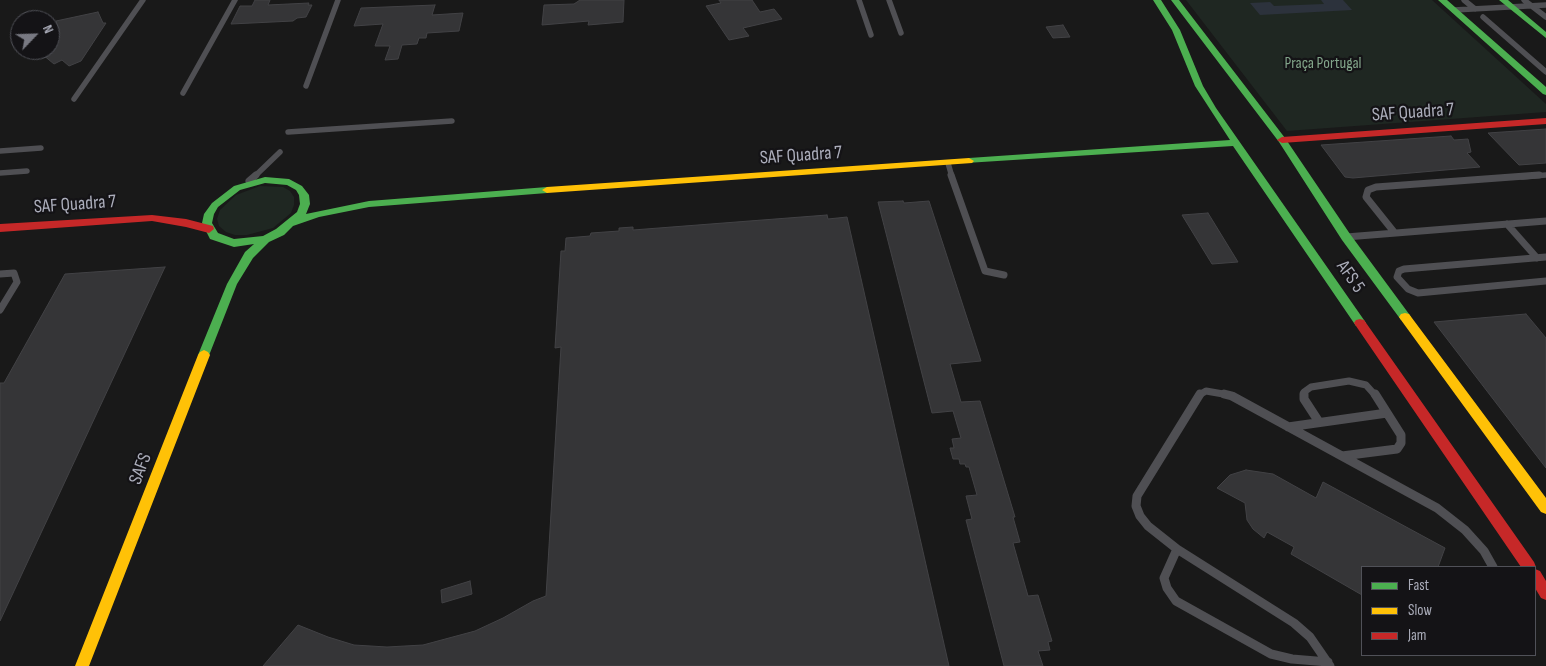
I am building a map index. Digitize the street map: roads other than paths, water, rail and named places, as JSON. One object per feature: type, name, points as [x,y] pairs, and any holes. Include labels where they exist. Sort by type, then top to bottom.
[{"type":"street","name":"AFS 5","points":[[1157,0],[1182,42],[1198,86],[1235,143],[1528,566]]},
{"type":"street","name":"AFS 5","points":[[1175,0],[1282,140],[1346,237],[1546,508]]},
{"type":"street","points":[[1442,0],[1546,92]]},
{"type":"street","points":[[1516,9],[1546,36]]},
{"type":"street","points":[[1198,86],[1197,77],[1209,72],[1224,74],[1239,83]]},
{"type":"street","name":"SAF Quadra 7","points":[[1282,140],[1546,122]]},
{"type":"street","name":"SAF Quadra 7","points":[[292,223],[317,214],[369,204],[438,197],[1235,143]]},
{"type":"street","points":[[300,188],[304,195],[305,204],[300,214],[292,223],[265,239],[234,243],[214,236],[209,229],[207,223],[214,205],[237,188],[251,183],[278,180],[289,182],[314,193]]},
{"type":"street","points":[[202,204],[223,197]]},
{"type":"street","name":"SAF Quadra 7","points":[[329,199],[369,204]]},
{"type":"street","name":"SAF Quadra 7","points":[[0,228],[152,218],[178,211]]},
{"type":"street","name":"SAF Quadra 7","points":[[152,218],[186,223],[209,229]]},
{"type":"street","name":"SAFS","points":[[82,666],[232,284],[249,255],[265,239]]},
{"type":"street","name":"SAFS","points":[[222,240],[230,262],[232,284]]},
{"type":"street","points":[[1536,578],[1546,593]]},
{"type":"lane","points":[[74,99],[143,0]]},
{"type":"lane","points":[[183,93],[235,0]]},
{"type":"lane","points":[[306,86],[338,0]]},
{"type":"lane","points":[[859,0],[871,35]]},
{"type":"lane","points":[[889,0],[901,33]]},
{"type":"lane","points":[[1464,0],[1475,9]]},
{"type":"lane","points":[[1524,0],[1545,16]]},
{"type":"lane","points":[[1454,10],[1516,9],[1546,6]]},
{"type":"lane","points":[[1534,14],[1545,16]]},
{"type":"lane","points":[[1483,17],[1546,72]]},
{"type":"lane","points":[[288,132],[452,121]]},
{"type":"lane","points":[[0,151],[41,148]]},
{"type":"lane","points":[[237,188],[264,169],[280,152]]},
{"type":"lane","points":[[948,163],[985,271],[1004,275]]},
{"type":"lane","points":[[0,173],[27,171]]},
{"type":"lane","points":[[1394,232],[1366,196],[1368,190],[1376,187],[1546,175]]},
{"type":"lane","points":[[1346,237],[1546,221]]},
{"type":"lane","points":[[1507,224],[1537,258]]},
{"type":"lane","points":[[1546,257],[1404,269],[1399,271],[1397,277],[1408,289],[1418,293],[1546,281]]},
{"type":"lane","points":[[0,274],[14,273],[17,277],[17,282],[3,300],[0,310]]},
{"type":"lane","points":[[1319,422],[1304,399],[1304,392],[1311,387],[1349,381],[1366,385],[1372,390],[1401,435],[1401,443],[1396,449],[1342,456]]},
{"type":"lane","points":[[1329,664],[1310,637],[1294,623],[1177,549],[1148,526],[1140,516],[1136,506],[1137,496],[1200,394],[1206,391],[1232,396],[1451,517],[1484,551],[1492,566]]},
{"type":"lane","points":[[1288,427],[1387,413]]},
{"type":"lane","points":[[1177,549],[1164,578],[1167,588],[1176,601],[1271,654],[1329,664]]},
{"type":"park label","name":"Praça Portugal","points":[[1323,64]]}]
